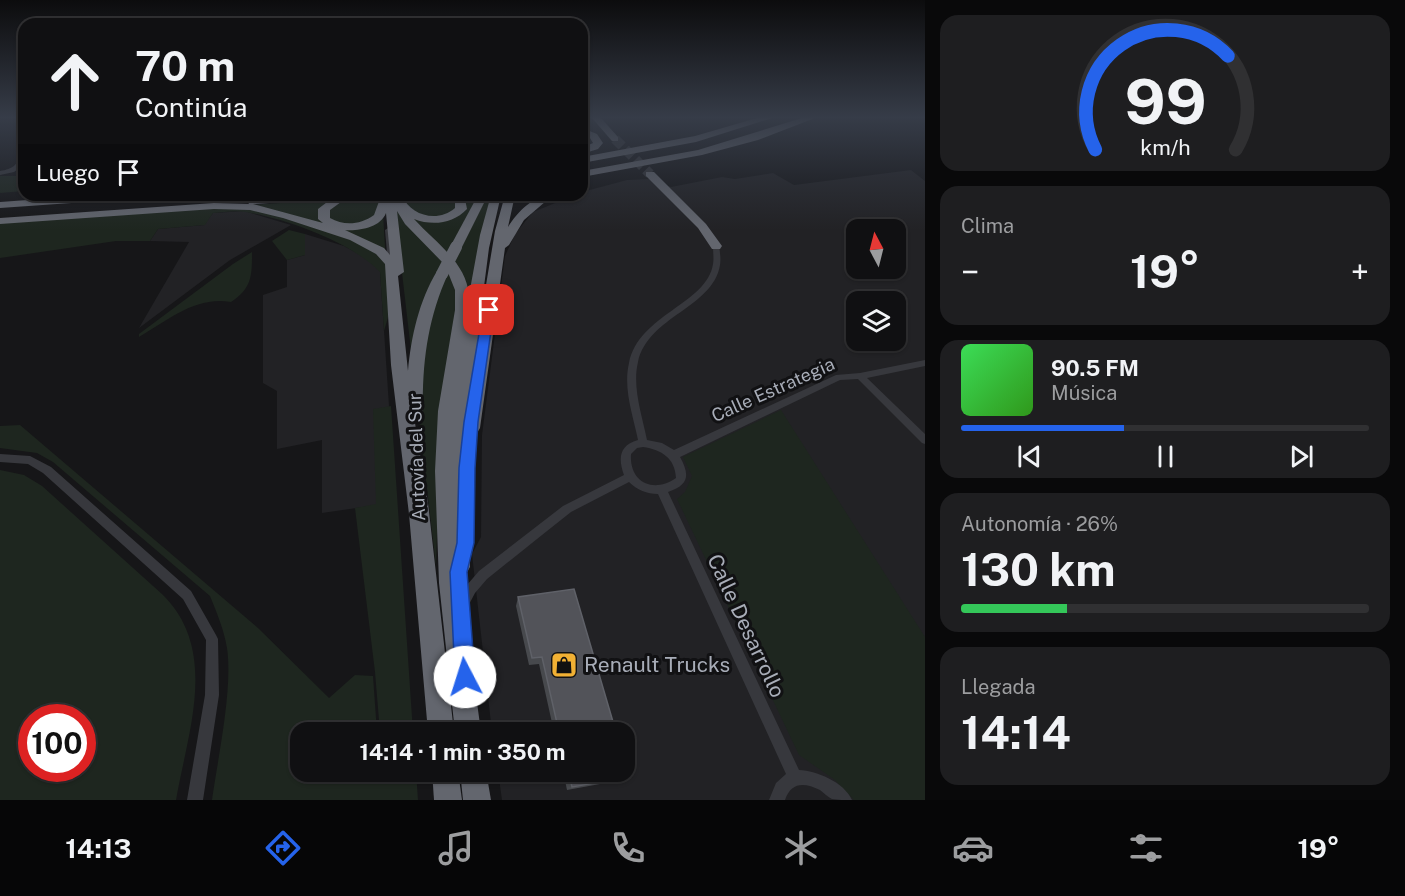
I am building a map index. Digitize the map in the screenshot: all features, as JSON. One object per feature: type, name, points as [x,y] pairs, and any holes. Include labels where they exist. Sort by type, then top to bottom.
[{"type":"highway","points":[[588,159],[607,155]]},
{"type":"highway","points":[[588,166],[647,155]]},
{"type":"highway","points":[[588,179],[649,169],[696,155]]},
{"type":"highway","points":[[588,174],[649,169]]},
{"type":"highway","points":[[649,169],[702,226],[716,246]]},
{"type":"highway","points":[[0,197],[18,196]]},
{"type":"highway","points":[[0,203],[18,201]]},
{"type":"highway","points":[[0,203],[36,201]]},
{"type":"highway","points":[[0,210],[133,201]]},
{"type":"highway","points":[[0,220],[258,201]]},
{"type":"highway","points":[[338,201],[324,209],[324,219],[340,227],[364,225],[379,217],[388,201]]},
{"type":"highway","points":[[392,201],[405,330],[406,425]]},
{"type":"highway","points":[[394,201],[408,222],[450,263],[459,278],[462,289],[445,433],[446,528],[449,598],[468,722]]},
{"type":"highway","points":[[398,201],[407,212],[419,219],[432,220],[448,217],[458,212],[460,201]]},
{"type":"highway","name":"Autovía del Sur","points":[[440,722],[418,512],[414,379],[416,349],[431,294],[480,201]]},
{"type":"highway","points":[[468,722],[459,572],[461,418],[477,284],[494,201]]},
{"type":"highway","points":[[459,572],[466,543],[467,468],[471,422],[501,231],[508,201]]},
{"type":"highway","points":[[496,265],[506,237],[519,218],[540,201]]},
{"type":"highway","points":[[0,220],[214,206],[250,207],[286,215],[363,240],[380,251],[391,264],[406,425],[418,512]]},
{"type":"highway","points":[[446,782],[448,800]]},
{"type":"street","points":[[0,173],[12,171],[18,166]]},
{"type":"street","points":[[391,201],[391,264]]},
{"type":"street","points":[[644,443],[631,380],[636,353],[647,334],[660,321],[705,290],[715,276],[719,262],[716,246]]},
{"type":"street","name":"Calle Estrategia","points":[[674,455],[840,377],[860,376],[925,363]]},
{"type":"street","points":[[860,376],[925,440]]},
{"type":"street","points":[[644,443],[665,448],[674,455],[681,470],[681,480],[673,487],[662,491],[647,489],[629,477],[624,460],[626,452],[634,445],[644,443]]},
{"type":"street","points":[[0,458],[30,460],[47,470],[187,595],[212,639],[212,696],[195,800]]},
{"type":"street","points":[[460,610],[471,589],[483,575],[538,531],[567,509],[629,477]]},
{"type":"street","name":"Calle Desarrollo","points":[[662,491],[795,778]]},
{"type":"street","points":[[777,800],[785,783],[795,778],[808,778],[823,783],[844,800]]},
{"type":"shaded area","points":[[911,170],[925,181],[925,800],[502,800],[500,782],[635,782],[635,722],[491,722],[472,554],[481,537],[482,435],[505,256],[515,234],[533,212],[560,201],[588,201],[588,190],[627,180],[649,179],[671,187],[722,177],[735,179],[773,173],[794,185]]},
{"type":"shaded area","points":[[0,176],[18,176],[18,192],[0,193]]},
{"type":"shaded area","points":[[309,201],[382,201],[389,314],[384,331],[380,272],[368,261],[318,233],[262,215],[234,211],[213,213],[205,225],[158,229],[150,241],[116,241],[0,258],[0,222]]},
{"type":"shaded area","points":[[394,201],[494,201],[440,434],[436,566]]},
{"type":"shaded area","points":[[244,211],[291,225],[230,260],[139,328],[189,242],[150,241],[158,229],[204,225],[213,213]]},
{"type":"shaded area","points":[[289,230],[305,234],[305,255],[287,260],[272,241]]},
{"type":"shaded area","points":[[305,234],[344,246],[368,259],[380,271],[389,406],[377,505],[322,513],[322,440],[277,449],[277,391],[263,383],[263,295],[287,287],[287,260],[305,255]]},
{"type":"shaded area","points":[[252,252],[249,281],[238,297],[231,302],[218,301],[194,306],[139,337],[139,334]]},
{"type":"shaded area","points":[[391,406],[412,722],[379,722],[355,508],[376,504],[373,409]]},
{"type":"shaded area","points":[[781,410],[925,637],[925,800],[854,800],[835,780],[799,755],[677,499],[685,492],[692,476],[683,457]]},
{"type":"shaded area","points":[[20,425],[258,628],[329,698],[355,675],[373,676],[376,722],[290,722],[290,782],[417,782],[418,800],[212,800],[226,703],[228,665],[224,635],[210,596],[53,462],[37,453],[0,448],[0,426]]},
{"type":"shaded area","points":[[0,470],[24,475],[42,486],[163,595],[180,617],[190,641],[195,666],[195,693],[176,800],[0,800]]},
{"type":"building","name":"Renault Trucks","points":[[574,589],[613,722],[557,722],[542,657],[532,658],[518,597]]},
{"type":"building","points":[[571,782],[600,782],[572,787]]},
{"type":"tunnel","points":[[631,155],[650,174]]},
{"type":"place","name":"Renault Trucks","points":[[564,665]]},
{"type":"route","points":[[465,677],[459,572],[466,543],[467,468],[471,422],[489,310]]}]
